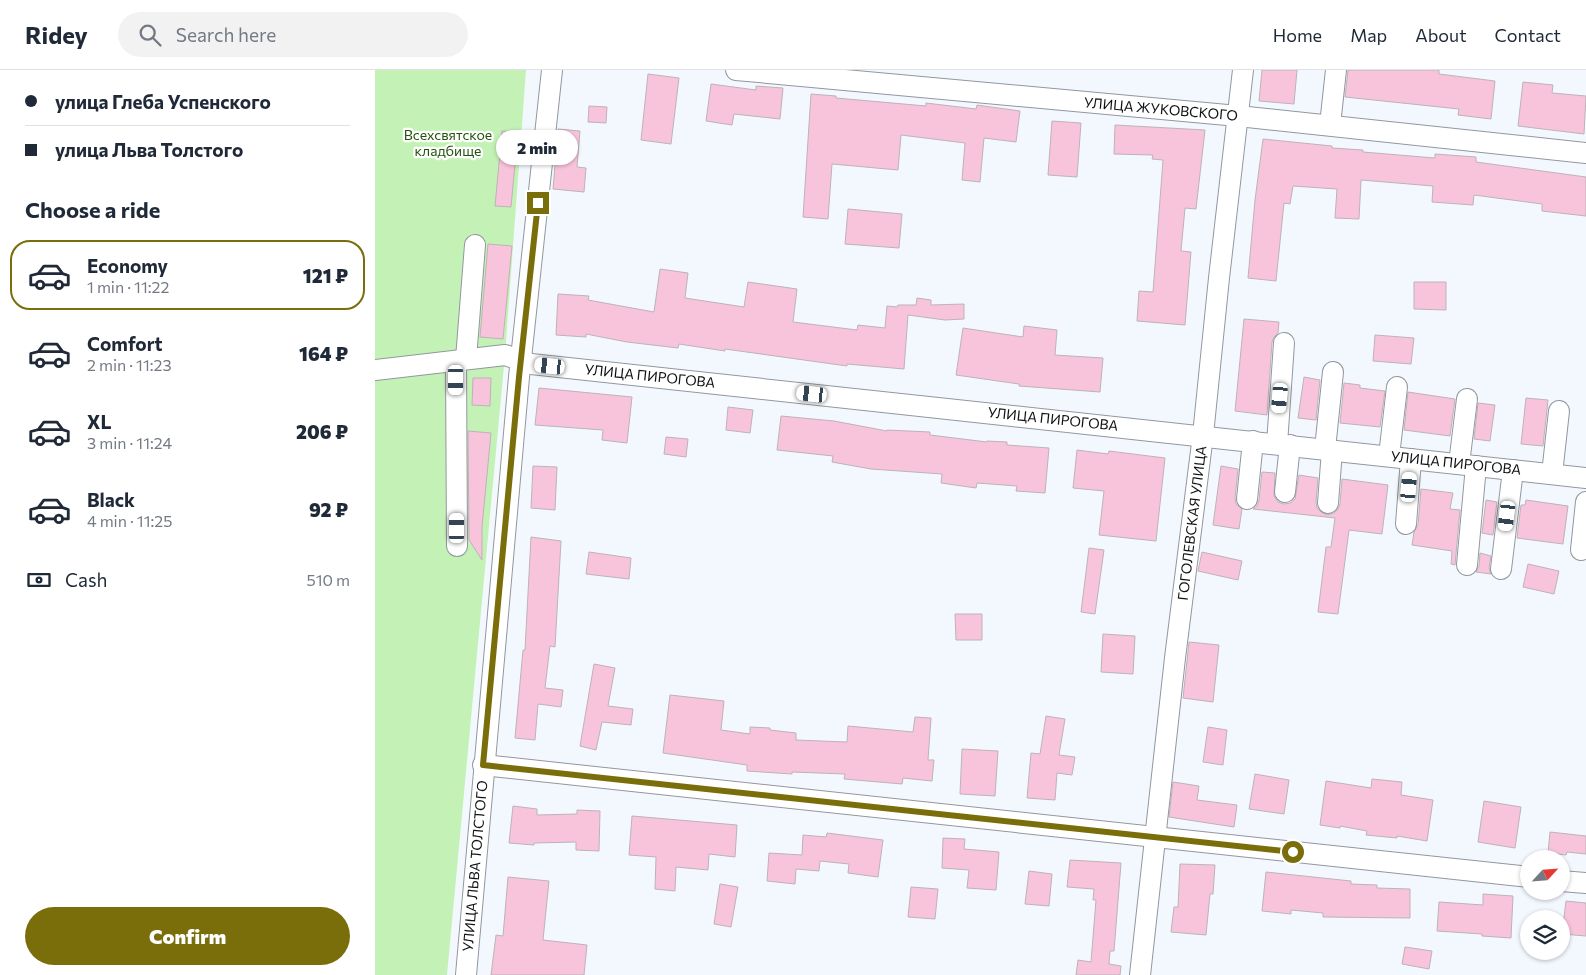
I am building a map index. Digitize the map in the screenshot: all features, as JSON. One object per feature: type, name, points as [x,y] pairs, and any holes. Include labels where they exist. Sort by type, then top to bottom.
[{"type":"street","name":"УЛИЦА ЛЬВА ТОЛСТОГО","points":[[465,975],[521,361],[552,70]]},
{"type":"street","name":"УЛИЦА ЖУКОВСКОГО","points":[[736,70],[1238,116],[1586,153]]},
{"type":"street","name":"ГОГОЛЕВСКАЯ УЛИЦА","points":[[1140,975],[1175,658],[1203,435],[1243,70]]},
{"type":"street","points":[[1330,126],[1336,70]]},
{"type":"street","points":[[457,546],[461,360],[475,245]]},
{"type":"street","points":[[1284,342],[1283,445],[1285,492]]},
{"type":"street","name":"УЛИЦА ПИРОГОВА","points":[[375,370],[505,355],[531,364],[1203,435],[1586,478]]},
{"type":"street","points":[[1328,503],[1333,372]]},
{"type":"street","points":[[1389,456],[1397,386]]},
{"type":"street","points":[[1467,400],[1467,566]]},
{"type":"street","points":[[1552,474],[1559,411]]},
{"type":"street","points":[[1247,500],[1253,441]]},
{"type":"street","points":[[1406,524],[1411,458]]},
{"type":"street","points":[[1501,569],[1513,470]]},
{"type":"street","points":[[1581,550],[1586,502]]},
{"type":"street","points":[[483,765],[1520,876]]},
{"type":"street","points":[[1570,881],[1586,883]]},
{"type":"green space","name":"Всехсвятское кладбище","points":[[375,70],[526,70],[505,355],[447,975],[375,975]]},
{"type":"building","points":[[1262,70],[1297,70],[1294,104],[1259,101]]},
{"type":"building","points":[[1348,70],[1439,70],[1439,74],[1495,81],[1491,119],[1458,115],[1459,109],[1345,97]]},
{"type":"building","points":[[648,74],[679,78],[671,144],[641,140]]},
{"type":"building","points":[[1523,82],[1553,85],[1552,93],[1586,96],[1584,134],[1518,126]]},
{"type":"building","points":[[711,84],[756,90],[756,86],[783,88],[780,119],[734,114],[732,125],[706,121]]},
{"type":"building","points":[[811,94],[926,106],[926,103],[976,109],[977,105],[1020,111],[1016,142],[984,138],[980,182],[962,180],[965,143],[901,135],[898,170],[832,164],[828,219],[803,217]]},
{"type":"building","points":[[589,106],[607,107],[606,123],[588,122]]},
{"type":"building","points":[[1052,121],[1081,123],[1077,177],[1048,175]]},
{"type":"building","points":[[1115,125],[1205,130],[1196,209],[1185,208],[1181,251],[1191,252],[1185,325],[1137,321],[1139,291],[1153,292],[1163,160],[1152,159],[1153,155],[1114,154]]},
{"type":"building","points":[[558,129],[580,131],[577,167],[586,168],[584,192],[553,189]]},
{"type":"building","points":[[502,131],[518,132],[511,207],[495,206]]},
{"type":"building","points":[[1263,139],[1363,150],[1363,152],[1435,158],[1435,154],[1476,157],[1476,162],[1586,177],[1586,216],[1542,211],[1542,204],[1474,195],[1473,205],[1432,202],[1433,186],[1361,180],[1359,219],[1335,218],[1337,189],[1293,186],[1290,204],[1284,203],[1276,281],[1248,278]]},
{"type":"building","points":[[848,209],[902,214],[899,248],[845,244]]},
{"type":"building","points":[[488,244],[512,246],[503,339],[480,337]]},
{"type":"building","points":[[660,269],[688,273],[685,298],[744,307],[748,282],[797,289],[793,322],[857,330],[858,325],[885,328],[887,306],[916,305],[917,298],[931,300],[931,305],[964,304],[964,319],[945,320],[908,315],[904,369],[847,364],[847,366],[679,344],[678,348],[627,342],[586,334],[586,337],[556,335],[558,294],[589,296],[588,300],[654,312]]},
{"type":"building","points":[[1414,282],[1446,282],[1446,310],[1414,309]]},
{"type":"building","points":[[1244,319],[1279,322],[1278,333],[1272,342],[1267,415],[1235,411]]},
{"type":"building","points":[[1024,326],[1057,330],[1055,355],[1103,358],[1100,392],[1019,386],[1019,384],[956,375],[963,328],[1023,337]]},
{"type":"building","points":[[1375,335],[1414,338],[1411,364],[1373,361]]},
{"type":"building","points":[[1304,377],[1320,380],[1316,420],[1298,418]]},
{"type":"building","points":[[473,378],[491,378],[490,406],[472,405]]},
{"type":"building","points":[[1344,383],[1360,385],[1360,388],[1385,391],[1380,427],[1340,423]]},
{"type":"building","points":[[539,388],[632,397],[627,443],[602,440],[603,430],[535,425]]},
{"type":"building","points":[[1408,392],[1455,399],[1450,436],[1404,430]]},
{"type":"building","points":[[1526,398],[1548,400],[1543,446],[1521,444]]},
{"type":"building","points":[[1478,403],[1495,405],[1490,441],[1474,439]]},
{"type":"building","points":[[728,407],[753,410],[750,433],[726,430]]},
{"type":"building","points":[[781,416],[834,421],[887,431],[930,432],[930,435],[987,442],[1007,442],[1007,445],[1049,448],[1045,493],[1016,491],[1017,486],[977,483],[976,488],[941,483],[942,474],[871,469],[832,462],[833,456],[777,450]]},
{"type":"building","points":[[468,431],[491,433],[482,527],[482,560],[469,540]]},
{"type":"building","points":[[666,437],[688,439],[686,457],[664,454]]},
{"type":"building","points":[[1077,450],[1108,454],[1109,451],[1165,458],[1156,541],[1099,535],[1104,491],[1073,488]]},
{"type":"building","points":[[533,466],[557,467],[555,510],[531,508]]},
{"type":"building","points":[[1221,466],[1238,469],[1235,498],[1236,504],[1242,509],[1239,529],[1213,525]]},
{"type":"building","points":[[1262,472],[1275,473],[1274,496],[1278,502],[1284,504],[1290,503],[1295,499],[1299,475],[1318,478],[1317,508],[1327,515],[1334,513],[1338,509],[1342,479],[1388,485],[1382,534],[1349,530],[1338,614],[1318,612],[1326,547],[1331,547],[1335,518],[1253,509],[1257,506],[1259,500]]},
{"type":"building","points":[[1421,489],[1453,493],[1450,509],[1460,510],[1455,565],[1451,564],[1452,551],[1412,545],[1414,532],[1418,525]]},
{"type":"building","points":[[1486,500],[1497,502],[1493,535],[1482,533]]},
{"type":"building","points":[[1526,500],[1568,506],[1563,544],[1517,538],[1521,505],[1525,505]]},
{"type":"building","points":[[531,537],[561,541],[555,647],[550,646],[545,688],[563,690],[561,707],[538,704],[535,740],[515,738],[523,650],[525,650]]},
{"type":"building","points":[[1089,548],[1104,550],[1095,614],[1081,612]]},
{"type":"building","points":[[589,552],[631,558],[629,579],[586,574]]},
{"type":"building","points":[[1202,552],[1242,561],[1238,580],[1198,571]]},
{"type":"building","points":[[1480,553],[1491,556],[1489,568],[1491,574],[1476,572],[1479,566]]},
{"type":"building","points":[[1528,564],[1559,571],[1554,594],[1523,587]]},
{"type":"building","points":[[955,614],[982,614],[982,640],[956,640]]},
{"type":"building","points":[[1103,634],[1135,636],[1133,674],[1101,672]]},
{"type":"building","points":[[1189,642],[1219,645],[1213,702],[1183,698]]},
{"type":"building","points":[[594,664],[615,668],[608,706],[633,709],[631,725],[602,722],[596,750],[580,746]]},
{"type":"building","points":[[670,695],[724,701],[721,730],[750,734],[750,727],[770,728],[770,730],[796,733],[796,740],[847,742],[848,726],[913,732],[915,717],[931,718],[928,760],[934,760],[932,781],[903,778],[902,784],[844,779],[845,774],[792,772],[792,774],[747,771],[747,765],[663,753]]},
{"type":"building","points":[[1046,716],[1065,719],[1059,755],[1075,757],[1072,775],[1057,773],[1055,800],[1027,798],[1031,753],[1040,754]]},
{"type":"building","points":[[1208,727],[1227,730],[1223,765],[1203,762]]},
{"type":"building","points":[[962,749],[998,751],[995,796],[960,794]]},
{"type":"building","points":[[1255,774],[1289,780],[1284,814],[1249,809]]},
{"type":"building","points":[[1372,779],[1402,782],[1401,795],[1433,800],[1427,841],[1397,836],[1397,838],[1366,835],[1367,831],[1340,826],[1340,828],[1320,825],[1326,781],[1371,788]]},
{"type":"building","points":[[1173,782],[1199,786],[1197,800],[1237,805],[1234,827],[1169,817]]},
{"type":"building","points":[[1484,801],[1521,807],[1515,848],[1478,842]]},
{"type":"building","points":[[513,806],[537,809],[537,815],[577,814],[577,810],[600,811],[599,851],[576,850],[576,842],[534,843],[534,845],[509,843]]},
{"type":"building","points":[[632,816],[737,825],[735,857],[709,854],[708,870],[676,867],[675,891],[655,889],[656,857],[629,855]]},
{"type":"building","points":[[1550,832],[1586,836],[1586,854],[1570,852],[1570,850],[1548,850]]},
{"type":"building","points":[[827,833],[883,840],[878,877],[848,873],[849,864],[820,861],[819,871],[796,869],[795,884],[767,881],[769,853],[802,855],[803,835],[826,837]]},
{"type":"building","points":[[943,838],[965,839],[964,849],[999,852],[996,890],[967,888],[969,870],[942,868]]},
{"type":"building","points":[[1070,860],[1121,863],[1114,951],[1110,951],[1109,964],[1121,966],[1120,975],[1076,975],[1078,960],[1091,962],[1096,900],[1093,900],[1094,889],[1067,887]]},
{"type":"building","points":[[1180,864],[1215,865],[1213,894],[1210,894],[1206,935],[1171,932],[1174,907],[1178,907]]},
{"type":"building","points":[[1029,871],[1052,874],[1049,906],[1025,904]]},
{"type":"building","points":[[1266,872],[1351,881],[1351,884],[1377,885],[1377,888],[1410,889],[1410,918],[1323,917],[1323,913],[1291,910],[1291,914],[1262,911]]},
{"type":"building","points":[[508,877],[549,881],[543,940],[587,945],[584,975],[491,975],[496,935],[503,936]]},
{"type":"building","points":[[720,884],[738,887],[731,927],[714,924]]},
{"type":"building","points":[[911,887],[938,889],[935,919],[908,917]]},
{"type":"building","points":[[1483,894],[1513,896],[1511,938],[1437,931],[1439,902],[1483,905]]},
{"type":"building","points":[[1566,901],[1586,903],[1586,936],[1570,935],[1570,910],[1565,910]]},
{"type":"building","points":[[1405,947],[1432,951],[1429,969],[1402,964]]},
{"type":"route","points":[[538,203],[519,377],[483,765],[1293,852]]}]
